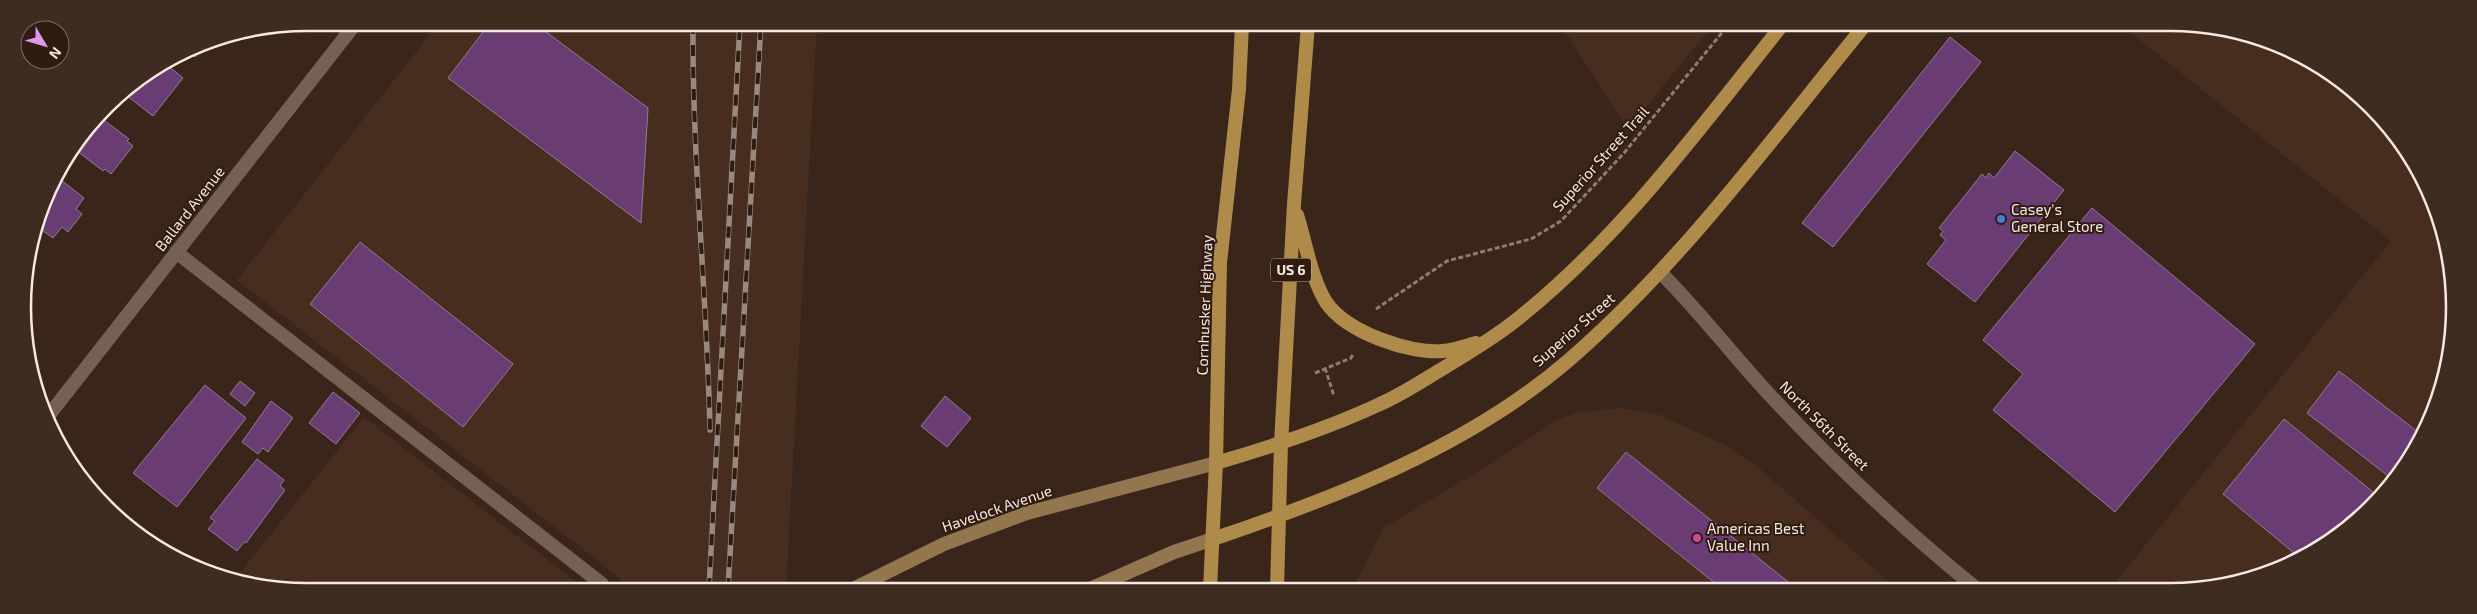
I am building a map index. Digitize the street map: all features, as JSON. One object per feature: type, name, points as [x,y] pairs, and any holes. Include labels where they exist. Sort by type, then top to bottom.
[{"type":"main road","name":"Cornhusker Highway","points":[[1210,583],[1216,463],[1220,263],[1239,89],[1242,31]]},
{"type":"main road","name":"US 6","points":[[1277,583],[1280,444],[1294,204],[1307,31]]},
{"type":"main road","points":[[1216,463],[1280,444],[1380,404],[1489,340],[1565,278],[1616,227],[1656,183],[1777,31]]},
{"type":"main road","name":"Superior Street","points":[[1213,539],[1278,516],[1379,476],[1473,428],[1520,397],[1568,361],[1661,273],[1706,222],[1859,31]]},
{"type":"main road","points":[[1294,204],[1319,288],[1327,303],[1344,320],[1364,332],[1397,344],[1443,351],[1489,340]]},
{"type":"main road","name":"Havelock Avenue","points":[[865,583],[944,544],[1027,513],[1216,463]]},
{"type":"main road","points":[[1104,583],[1174,552],[1213,539]]},
{"type":"street","name":"Ballard Avenue","points":[[52,412],[346,31]]},
{"type":"street","points":[[176,252],[601,583]]},
{"type":"street","name":"North 56th Street","points":[[1661,273],[1693,305],[1766,391],[1845,472],[1970,583]]},
{"type":"path","name":"Superior Street Trail","points":[[1364,332],[1377,309],[1447,260],[1531,239],[1561,221],[1624,153],[1723,31]]},
{"type":"path","points":[[1315,373],[1351,358],[1354,351]]},
{"type":"path","points":[[1325,368],[1337,402]]},
{"type":"shaded area","points":[[433,31],[817,31],[786,583],[620,583],[620,578],[237,280]]},
{"type":"shaded area","points":[[1565,31],[1708,31],[1628,129]]},
{"type":"shaded area","points":[[2128,31],[2170,31],[2206,34],[2259,46],[2308,68],[2352,100],[2389,139],[2409,169],[2425,201],[2440,253],[2446,307],[2440,361],[2425,413],[2409,445],[2389,475],[2365,502],[2338,526],[2308,546],[2276,562],[2241,573],[2188,582],[2115,583],[2391,241]]},
{"type":"shaded area","points":[[1621,408],[1660,415],[1727,446],[1760,469],[1890,583],[1355,583],[1383,528],[1494,462],[1555,421],[1580,412]]},
{"type":"shaded area","points":[[364,417],[577,583],[307,583],[271,580],[239,574]]},
{"type":"building","points":[[484,31],[545,31],[648,108],[641,223],[448,78]]},
{"type":"building","points":[[1950,37],[1981,62],[1833,247],[1802,223]]},
{"type":"building","points":[[170,67],[183,78],[153,116],[128,97]]},
{"type":"building","points":[[104,120],[129,139],[127,141],[133,146],[111,174],[105,169],[103,171],[79,152]]},
{"type":"building","points":[[2015,151],[2064,190],[1975,302],[1927,264],[1946,240],[1940,235],[1943,231],[1939,228],[1982,174],[1986,178],[1989,173],[1994,178]]},
{"type":"building","points":[[62,181],[84,198],[76,209],[82,214],[68,232],[62,227],[53,238],[43,231],[52,201]]},
{"type":"building","points":[[2092,208],[2255,344],[2115,512],[1993,410],[2023,374],[1983,340]]},
{"type":"building","points":[[360,242],[513,364],[463,427],[310,304]]},
{"type":"building","points":[[2339,371],[2416,431],[2388,476],[2307,413]]},
{"type":"building","points":[[240,381],[255,393],[245,406],[230,394]]},
{"type":"building","points":[[205,385],[246,418],[177,507],[133,473]]},
{"type":"building","points":[[333,392],[360,413],[336,444],[309,423]]},
{"type":"building","points":[[945,396],[971,418],[947,447],[921,426]]},
{"type":"building","points":[[271,401],[293,418],[268,452],[263,448],[258,454],[242,442]]},
{"type":"building","points":[[2284,419],[2374,493],[2338,526],[2294,553],[2223,494]]},
{"type":"building","name":"Americas Best Value Inn","points":[[1626,452],[1790,583],[1715,583],[1597,488]]},
{"type":"building","points":[[257,459],[284,480],[280,486],[285,490],[246,543],[244,542],[237,551],[208,529],[215,521],[210,518]]},
{"type":"railway","points":[[693,31],[697,176],[710,430]]},
{"type":"railway","points":[[709,583],[740,31]]},
{"type":"railway","points":[[728,583],[761,31]]},
{"type":"place","name":"Casey's General Store","points":[[2001,219]]},
{"type":"place","name":"Americas Best Value Inn","points":[[1697,538]]}]
